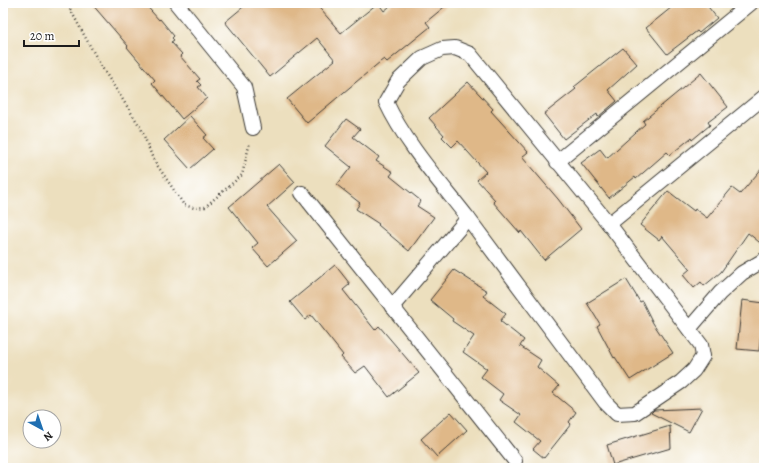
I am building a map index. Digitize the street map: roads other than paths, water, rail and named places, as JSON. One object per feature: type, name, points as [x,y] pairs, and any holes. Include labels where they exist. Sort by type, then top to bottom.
[{"type":"street","points":[[176,3],[244,87],[253,128]]},
{"type":"street","points":[[557,162],[751,3]]},
{"type":"street","points":[[442,48],[455,48],[470,54],[609,224],[701,345],[703,356],[694,370],[682,382],[635,413],[617,414],[600,395],[468,218],[440,183],[394,119],[386,102],[398,81],[422,58],[442,48]]},
{"type":"street","points":[[609,224],[764,97]]},
{"type":"street","points":[[302,193],[515,461]]},
{"type":"street","points":[[392,307],[468,218]]},
{"type":"street","points":[[689,329],[720,292],[742,273],[764,260]]}]
